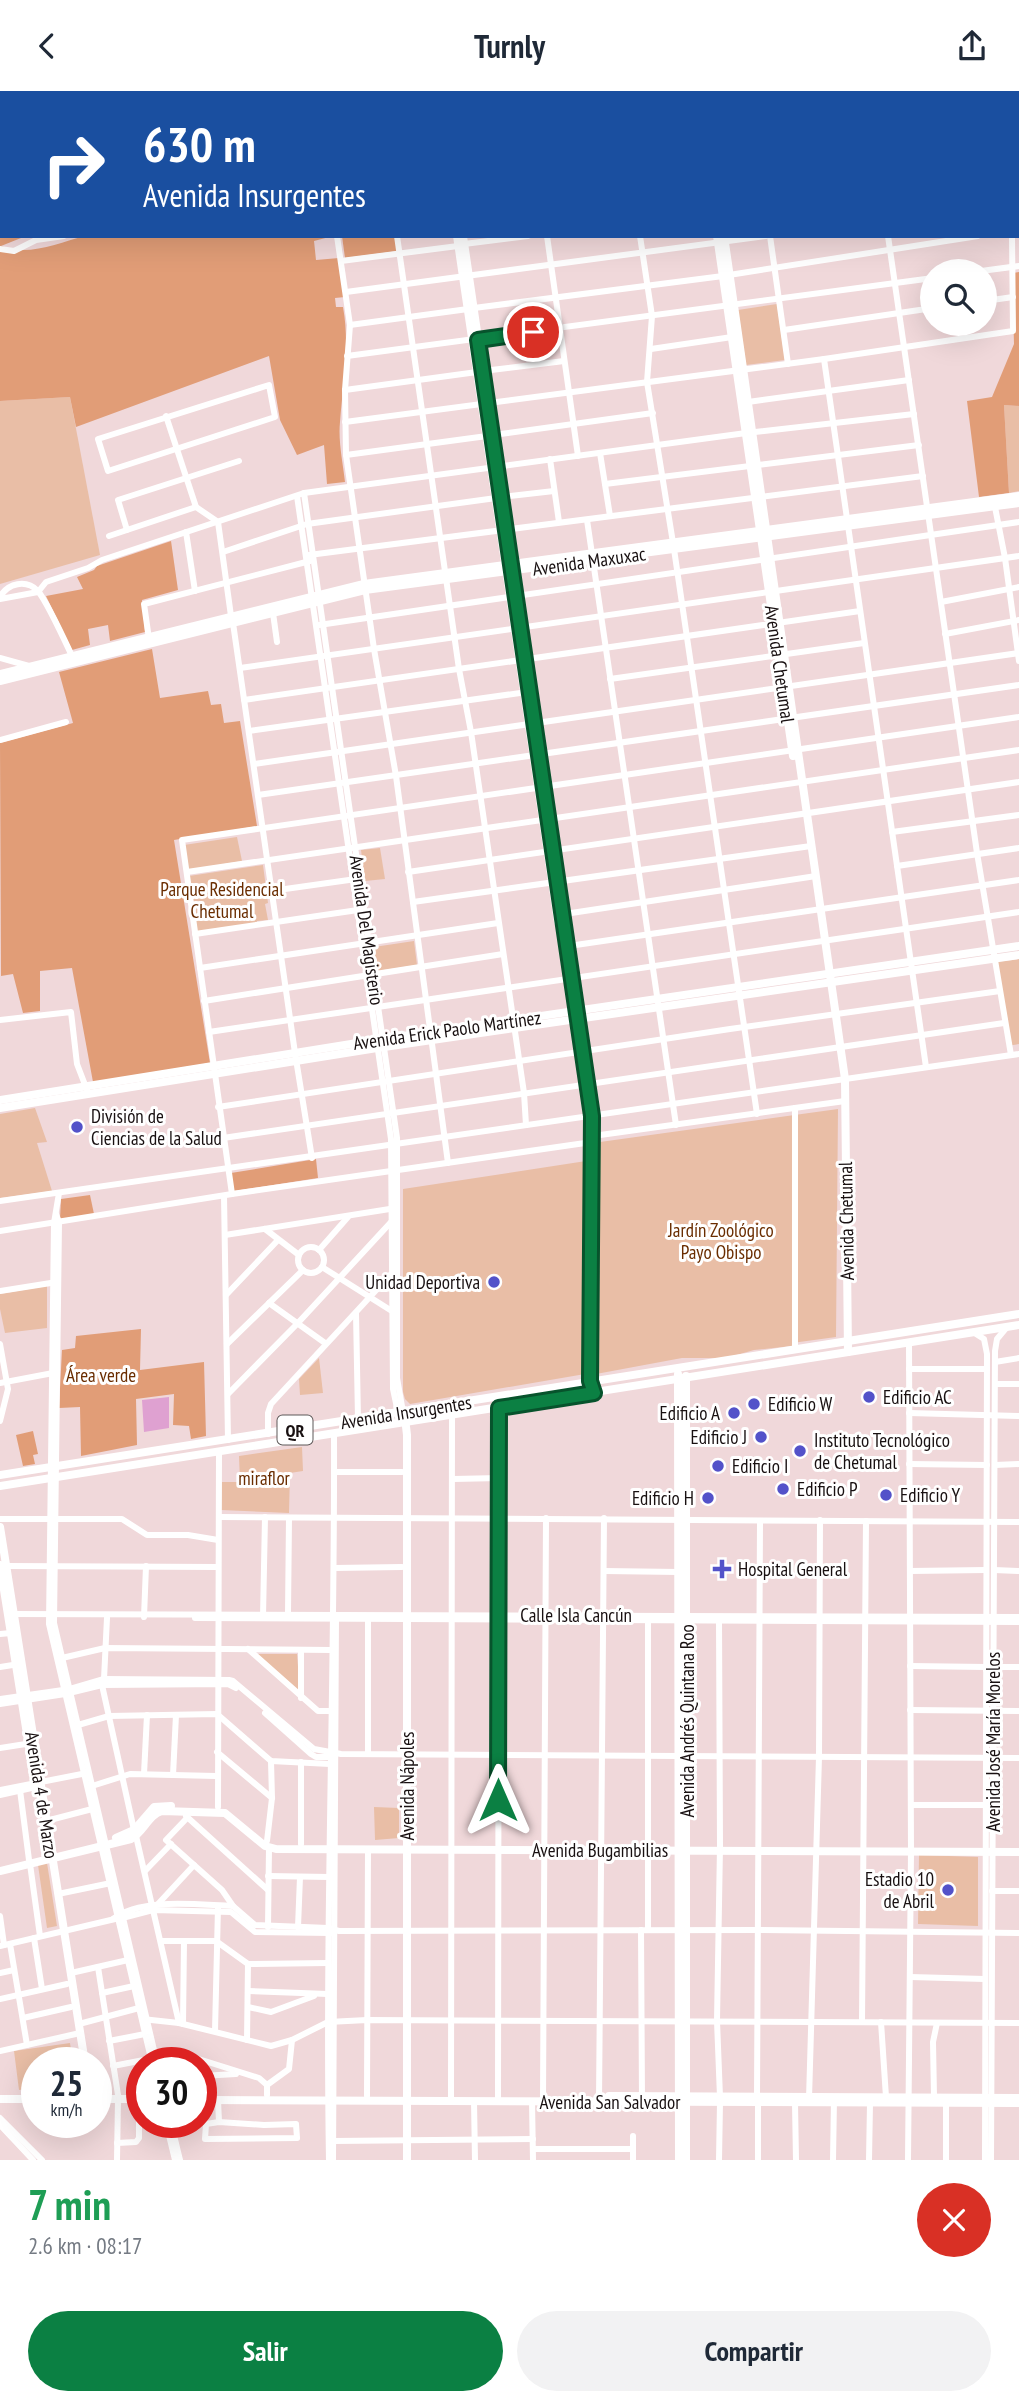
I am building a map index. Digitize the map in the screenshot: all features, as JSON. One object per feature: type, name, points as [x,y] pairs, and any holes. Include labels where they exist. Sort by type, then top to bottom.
[{"type":"main road","name":"Avenida Chetumal","points":[[721,239],[844,1090],[848,1352]]},
{"type":"main road","points":[[460,240],[592,1135],[590,1393]]},
{"type":"main road","name":"Avenida Chetumal","points":[[730,305],[732,337],[748,402],[749,433]]},
{"type":"main road","name":"Avenida Maxuxac","points":[[0,674],[364,587],[848,524],[1019,496]]},
{"type":"main road","name":"Avenida Maxuxac","points":[[928,512],[1019,503]]},
{"type":"main road","name":"Avenida Maxuxac","points":[[232,620],[273,613],[316,599]]},
{"type":"main road","name":"Avenida Maxuxac","points":[[0,681],[149,640]]},
{"type":"main road","name":"Avenida Erick Paolo Martínez","points":[[993,954],[1019,946]]},
{"type":"main road","name":"Avenida Erick Paolo Martínez","points":[[0,1100],[87,1090],[432,1035],[993,954],[1019,954]]},
{"type":"main road","name":"Avenida Erick Paolo Martínez","points":[[0,1108],[87,1090]]},
{"type":"main road","name":"Avenida Insurgentes","points":[[0,1475],[1019,1314]]},
{"type":"main road","name":"Avenida Insurgentes","points":[[0,1486],[1019,1325]]},
{"type":"main road","points":[[943,1326],[944,1337]]},
{"type":"main road","points":[[891,1334],[892,1345]]},
{"type":"main road","points":[[687,1392],[692,1384],[707,1375],[709,1363]]},
{"type":"main road","name":"Avenida Andrés Quintana Roo","points":[[681,1367],[679,1398],[683,1521],[679,1572],[683,1617]]},
{"type":"main road","name":"Avenida Andrés Quintana Roo","points":[[682,1379],[687,1392],[683,1521],[682,2021],[686,2160]]},
{"type":"main road","points":[[655,1383],[668,1387],[679,1398]]},
{"type":"main road","name":"Avenida Nápoles","points":[[401,1412],[405,1517],[405,2160]]},
{"type":"main road","points":[[284,1431],[285,1442]]},
{"type":"main road","name":"Avenida Nápoles","points":[[405,1517],[402,1567],[405,1617]]},
{"type":"main road","name":"Avenida 4 de Marzo","points":[[0,1527],[3,1579],[47,1821],[67,1984],[78,2030]]},
{"type":"main road","name":"Avenida 4 de Marzo","points":[[11,1616],[11,1633],[19,1664]]},
{"type":"main road","name":"Avenida 4 de Marzo","points":[[40,1784],[81,2047]]},
{"type":"main road","points":[[135,1833],[157,1806],[212,1809],[232,1812],[268,1845]]},
{"type":"main road","points":[[0,1869],[103,1845],[135,1833],[156,1812],[186,1815],[212,1809]]},
{"type":"main road","name":"Avenida Bugambilias","points":[[268,1845],[301,1844],[368,1849],[404,1846]]},
{"type":"main road","name":"Avenida Bugambilias","points":[[268,1845],[1019,1850]]},
{"type":"main road","points":[[0,2097],[21,2097]]},
{"type":"main road","points":[[112,2097],[126,2097]]},
{"type":"main road","name":"Avenida San Salvador","points":[[217,2097],[404,2098]]},
{"type":"main road","name":"Avenida San Salvador","points":[[757,2100],[886,2097],[946,2103],[1019,2098]]},
{"type":"main road","name":"Avenida San Salvador","points":[[834,2100],[870,2103],[934,2097],[1019,2103]]},
{"type":"main road","name":"Avenida San Salvador","points":[[450,2098],[474,2101],[543,2099]]},
{"type":"main road","name":"Avenida Andrés Quintana Roo","points":[[679,2160],[683,2099]]},
{"type":"main road","name":"Avenida San Salvador","points":[[218,2100],[809,2100]]},
{"type":"street","points":[[0,249],[14,251],[36,240],[50,238]]},
{"type":"street","points":[[337,238],[350,325],[345,390],[349,485],[396,776],[448,1163]]},
{"type":"street","points":[[397,238],[454,637],[481,796],[524,1093],[526,1125]]},
{"type":"street","points":[[341,261],[400,253],[460,240],[494,238]]},
{"type":"street","points":[[547,238],[578,456]]},
{"type":"street","points":[[640,238],[652,316],[647,382],[678,572],[757,1114]]},
{"type":"street","points":[[768,238],[788,363]]},
{"type":"street","points":[[888,238],[977,853],[1011,1055]]},
{"type":"street","points":[[350,325],[726,275],[965,238]]},
{"type":"street","points":[[345,422],[824,359],[1013,331],[1016,267],[1012,238]]},
{"type":"street","points":[[346,292],[642,253],[721,239]]},
{"type":"street","points":[[997,269],[1016,267]]},
{"type":"street","points":[[347,356],[920,280]]},
{"type":"street","points":[[997,299],[1013,297]]},
{"type":"street","points":[[784,330],[920,310]]},
{"type":"street","points":[[651,349],[732,337]]},
{"type":"street","points":[[824,359],[926,1067]]},
{"type":"street","points":[[345,390],[564,361]]},
{"type":"street","points":[[748,402],[909,380]]},
{"type":"street","points":[[269,385],[275,417],[108,471],[99,439],[166,416],[269,385]]},
{"type":"street","points":[[346,455],[653,413]]},
{"type":"street","points":[[0,598],[38,592],[46,582],[88,569],[102,560],[301,494],[349,485],[914,414]]},
{"type":"street","points":[[166,416],[196,507],[218,522],[312,1158]]},
{"type":"street","points":[[605,484],[919,445]]},
{"type":"street","points":[[600,453],[610,516]]},
{"type":"street","points":[[550,459],[559,522]]},
{"type":"street","points":[[127,530],[118,500],[239,461]]},
{"type":"street","points":[[149,640],[144,604],[310,558],[359,548],[923,476]]},
{"type":"street","points":[[223,552],[305,525],[554,491]]},
{"type":"street","name":"Avenida Del Magisterio","points":[[301,494],[394,1144],[395,1313],[401,1412]]},
{"type":"street","points":[[109,536],[196,507]]},
{"type":"street","points":[[995,507],[1016,621],[1019,661]]},
{"type":"street","points":[[587,520],[676,1125]]},
{"type":"street","points":[[320,625],[1019,522]]},
{"type":"street","points":[[186,532],[195,591]]},
{"type":"street","points":[[240,668],[1019,556]]},
{"type":"street","points":[[0,598],[8,587],[15,584],[22,584],[38,592],[72,656]]},
{"type":"street","points":[[941,602],[1019,587]]},
{"type":"street","points":[[244,700],[860,611]]},
{"type":"street","points":[[273,613],[277,642]]},
{"type":"street","points":[[945,634],[1016,621]]},
{"type":"street","points":[[610,679],[864,643]]},
{"type":"street","points":[[254,764],[1018,653]]},
{"type":"street","points":[[0,658],[40,671]]},
{"type":"street","points":[[258,795],[1019,685]]},
{"type":"street","points":[[249,731],[527,692]]},
{"type":"street","points":[[228,1440],[225,1235],[227,1170],[182,840],[1019,717]]},
{"type":"street","points":[[0,740],[66,722]]},
{"type":"street","points":[[187,872],[1019,750]]},
{"type":"street","points":[[408,872],[1019,782]]},
{"type":"street","points":[[892,832],[1019,815]]},
{"type":"street","points":[[413,902],[809,846]]},
{"type":"street","points":[[897,866],[1019,848]]},
{"type":"street","points":[[560,914],[813,876]]},
{"type":"street","points":[[271,891],[356,879]]},
{"type":"street","name":"Avenida Del Magisterio","points":[[356,879],[358,910],[365,942]]},
{"type":"street","points":[[565,946],[1019,880]]},
{"type":"street","points":[[195,934],[358,910]]},
{"type":"street","points":[[209,1032],[1019,912]]},
{"type":"street","points":[[200,968],[498,923]]},
{"type":"street","points":[[204,1000],[503,954]]},
{"type":"street","points":[[218,1107],[743,1027],[1000,992]]},
{"type":"street","points":[[0,1020],[71,1012],[77,1064],[87,1090]]},
{"type":"street","points":[[223,1138],[1004,1023]]},
{"type":"street","points":[[0,1201],[1019,1054]]},
{"type":"street","points":[[0,1231],[57,1220],[448,1163],[592,1135],[845,1101]]},
{"type":"street","points":[[795,1108],[795,1349]]},
{"type":"street","points":[[59,1193],[51,1615],[149,2047]]},
{"type":"street","points":[[225,1235],[395,1208]]},
{"type":"street","name":"Avenida Del Magisterio","points":[[395,1208],[392,1221],[395,1273]]},
{"type":"street","points":[[319,1250],[348,1217]]},
{"type":"street","points":[[228,1394],[392,1221]]},
{"type":"street","points":[[265,1230],[299,1255]]},
{"type":"street","points":[[226,1295],[278,1240]]},
{"type":"street","points":[[299,1255],[308,1248],[319,1250]]},
{"type":"street","points":[[303,1270],[315,1272],[322,1267],[324,1260],[319,1250]]},
{"type":"street","points":[[299,1255],[303,1270]]},
{"type":"street","points":[[322,1267],[395,1313]]},
{"type":"street","points":[[227,1344],[303,1270]]},
{"type":"street","points":[[268,1434],[268,1408],[271,1404],[325,1343],[395,1273]]},
{"type":"street","points":[[0,1291],[56,1282]]},
{"type":"street","points":[[269,1303],[325,1343]]},
{"type":"street","points":[[356,1313],[358,1419]]},
{"type":"street","name":"Avenida José María Morelos","points":[[985,2160],[988,2100],[991,1465],[997,1339],[1007,1327]]},
{"type":"street","name":"Avenida José María Morelos","points":[[973,1332],[984,1339],[986,1344],[991,1465]]},
{"type":"street","points":[[908,2160],[911,1849],[909,1343]]},
{"type":"street","points":[[0,1344],[0,1392]]},
{"type":"street","points":[[995,1361],[1019,1358]]},
{"type":"street","points":[[909,1369],[987,1369]]},
{"type":"street","points":[[2,1381],[55,1372]]},
{"type":"street","points":[[0,1421],[8,1389],[2,1381]]},
{"type":"street","points":[[995,1384],[1019,1384]]},
{"type":"street","points":[[498,2099],[499,1408]]},
{"type":"street","points":[[909,1413],[1019,1416]]},
{"type":"street","points":[[450,2098],[452,1415]]},
{"type":"street","points":[[331,2160],[334,1434]]},
{"type":"street","points":[[212,1809],[217,1752],[219,1452]]},
{"type":"street","points":[[909,1464],[1019,1464]]},
{"type":"street","points":[[334,1472],[404,1479]]},
{"type":"street","points":[[453,1479],[500,1478]]},
{"type":"street","points":[[219,1517],[1019,1522]]},
{"type":"street","points":[[263,1616],[265,1517]]},
{"type":"street","points":[[288,1614],[289,1518]]},
{"type":"street","points":[[543,2099],[546,1518]]},
{"type":"street","points":[[599,2099],[604,1518]]},
{"type":"street","points":[[0,1519],[122,1519],[147,1535],[188,1535],[218,1540]]},
{"type":"street","points":[[809,2100],[819,1757],[820,1520]]},
{"type":"street","points":[[758,2160],[761,1521]]},
{"type":"street","points":[[862,2022],[866,1521]]},
{"type":"street","points":[[3,1562],[52,1566],[218,1567]]},
{"type":"street","points":[[144,1616],[146,1566]]},
{"type":"street","points":[[334,1568],[402,1567]]},
{"type":"street","points":[[604,1571],[679,1572]]},
{"type":"street","points":[[910,1571],[1019,1571]]},
{"type":"street","name":"Calle Isla Cancún","points":[[263,1616],[288,1614],[368,1617],[1019,1620]]},
{"type":"street","points":[[51,1615],[67,1691],[78,1725],[86,1773],[92,1786],[95,1809]]},
{"type":"street","name":"Calle Isla Cancún","points":[[51,1615],[107,1618],[144,1616]]},
{"type":"street","points":[[334,1615],[330,1711],[334,1756]]},
{"type":"street","name":"Calle Isla Cancún","points":[[11,1616],[334,1615]]},
{"type":"street","points":[[368,1617],[368,1754]]},
{"type":"street","name":"Calle Isla Cancún","points":[[683,1617],[719,1620],[761,1618]]},
{"type":"street","points":[[107,1618],[103,1682],[109,1716],[181,2024]]},
{"type":"street","points":[[642,2099],[640,2021],[647,1848],[648,1618]]},
{"type":"street","points":[[719,1620],[719,2160]]},
{"type":"street","points":[[0,1634],[11,1633]]},
{"type":"street","points":[[62,1658],[105,1648],[331,1650]]},
{"type":"street","points":[[248,1649],[318,1711],[330,1711]]},
{"type":"street","points":[[301,1650],[301,1698]]},
{"type":"street","points":[[0,1667],[19,1664]]},
{"type":"street","points":[[910,1666],[1019,1667]]},
{"type":"street","points":[[0,1701],[67,1691],[103,1682],[233,1681],[314,1749],[334,1756]]},
{"type":"street","points":[[910,1710],[1019,1711]]},
{"type":"street","points":[[78,1725],[109,1716],[217,1714],[271,1761],[301,1762],[368,1754],[1019,1758]]},
{"type":"street","points":[[145,1774],[147,1715]]},
{"type":"street","points":[[173,1775],[176,1715]]},
{"type":"street","points":[[0,1748],[31,1743]]},
{"type":"street","points":[[217,1752],[272,1798]]},
{"type":"street","name":"Avenida José María Morelos","points":[[988,2023],[985,1979],[992,1891],[986,1805],[989,1758]]},
{"type":"street","points":[[268,1927],[271,1761]]},
{"type":"street","points":[[301,1762],[301,1844]]},
{"type":"street","points":[[0,1792],[86,1773]]},
{"type":"street","points":[[92,1786],[122,1776],[145,1774],[216,1776]]},
{"type":"street","points":[[0,1792],[40,1784]]},
{"type":"street","points":[[20,1790],[42,1989]]},
{"type":"street","points":[[911,1805],[986,1805]]},
{"type":"street","points":[[47,1821],[95,1809]]},
{"type":"street","points":[[145,1871],[169,1842],[186,1815],[268,1890]]},
{"type":"street","points":[[169,1842],[222,1890],[233,1906],[255,1926],[333,1931]]},
{"type":"street","points":[[330,2022],[328,1963],[333,1931],[329,1877],[333,1846]]},
{"type":"street","points":[[367,2096],[368,1849]]},
{"type":"street","points":[[154,1906],[194,1865]]},
{"type":"street","points":[[268,1876],[329,1877]]},
{"type":"street","points":[[298,1927],[300,1877]]},
{"type":"street","points":[[58,1895],[112,1883]]},
{"type":"street","points":[[992,1891],[1019,1891]]},
{"type":"street","points":[[5,1945],[154,1906],[231,1912],[255,1932],[758,1930],[1019,1933]]},
{"type":"street","points":[[218,1909],[233,1906]]},
{"type":"street","points":[[215,2031],[218,1909]]},
{"type":"street","points":[[0,1916],[5,1945],[14,1970],[27,2045]]},
{"type":"street","points":[[119,1917],[151,2047]]},
{"type":"street","points":[[161,1941],[216,1941],[248,1964],[328,1963]]},
{"type":"street","points":[[181,2024],[184,1941]]},
{"type":"street","points":[[71,1973],[128,1961]]},
{"type":"street","points":[[247,2040],[248,1964]]},
{"type":"street","points":[[98,1967],[118,2097],[117,2160]]},
{"type":"street","points":[[0,1973],[14,1970]]},
{"type":"street","points":[[910,1977],[985,1979]]},
{"type":"street","points":[[0,1999],[67,1984]]},
{"type":"street","points":[[102,1993],[134,1986]]},
{"type":"street","points":[[248,1991],[328,1994]]},
{"type":"street","points":[[248,2007],[271,2013],[319,1994]]},
{"type":"street","points":[[23,2018],[71,2007]]},
{"type":"street","points":[[0,2040],[1,2050],[27,2045],[78,2030],[104,2017],[139,2008]]},
{"type":"street","points":[[144,2019],[215,2031],[271,2046],[292,2040],[330,2022],[367,2020],[1019,2023]]},
{"type":"street","points":[[881,2022],[886,2097]]},
{"type":"street","points":[[934,2097],[933,2042],[937,2022]]},
{"type":"street","points":[[109,2041],[145,2034]]},
{"type":"street","points":[[267,2085],[289,2069],[292,2040]]},
{"type":"street","points":[[113,2066],[126,2064]]},
{"type":"street","points":[[217,2067],[259,2078],[267,2085],[267,2095]]},
{"type":"street","points":[[217,2075],[242,2073]]},
{"type":"street","points":[[330,2098],[333,2141],[331,2160]]},
{"type":"street","points":[[218,2100],[219,2122]]},
{"type":"street","points":[[833,2160],[834,2100]]},
{"type":"street","name":"Avenida José María Morelos","points":[[988,2100],[991,2160]]},
{"type":"street","points":[[474,2101],[475,2160]]},
{"type":"street","points":[[532,2101],[533,2160]]},
{"type":"street","points":[[795,2102],[796,2160]]},
{"type":"street","points":[[869,2160],[870,2103]]},
{"type":"street","points":[[946,2103],[946,2160]]},
{"type":"street","points":[[0,2118],[42,2160]]},
{"type":"street","points":[[219,2122],[296,2124],[297,2137],[205,2139],[206,2123],[219,2122]]},
{"type":"street","points":[[264,2125],[264,2137]]},
{"type":"street","points":[[0,2126],[33,2160]]},
{"type":"street","points":[[633,2136],[633,2160]]},
{"type":"street","points":[[117,2144],[136,2142],[139,2138]]},
{"type":"street","points":[[172,2138],[177,2160]]},
{"type":"street","points":[[333,2141],[533,2139]]},
{"type":"street","points":[[533,2149],[632,2149]]},
{"type":"green space","points":[[0,238],[21,238],[1,246],[32,250],[78,238],[325,238],[314,241],[316,260],[339,258],[345,297],[335,298],[336,307],[343,307],[346,336],[340,429],[345,482],[327,484],[324,445],[297,455],[280,420],[269,356],[76,427],[70,397],[0,401]]},
{"type":"green space","points":[[342,238],[395,238],[398,251],[345,258]]},
{"type":"green space","points":[[1019,272],[1019,406],[1004,405],[1009,493],[979,497],[967,401],[992,397],[1014,344],[1012,273]]},
{"type":"green space","points":[[777,304],[785,360],[746,365],[738,310]]},
{"type":"green space","points":[[70,397],[100,555],[0,584],[0,401]]},
{"type":"green space","points":[[1004,405],[1019,406],[1019,491],[1009,493]]},
{"type":"green space","points":[[171,541],[178,590],[142,600],[145,632],[110,641],[108,625],[88,629],[90,645],[72,650],[46,596],[83,589],[77,577],[97,566]]},
{"type":"green space","points":[[152,649],[160,698],[208,691],[211,705],[221,704],[224,723],[240,721],[257,826],[174,840],[210,1063],[93,1082],[72,968],[40,971],[40,1011],[23,1013],[13,974],[1,976],[0,743],[73,723],[59,672]]},
{"type":"green space","points":[[237,837],[242,861],[188,870],[184,845]]},
{"type":"green space","points":[[380,848],[385,879],[365,881],[361,850]]},
{"type":"green space","name":"Parque Residencial Chetumal","points":[[263,865],[268,920],[257,921],[257,924],[196,932],[189,876]]},
{"type":"green space","points":[[414,941],[417,965],[377,971],[374,947]]},
{"type":"green space","points":[[1019,959],[1019,1044],[1007,1046],[996,962]]},
{"type":"green space","points":[[35,1108],[47,1142],[37,1143],[52,1191],[0,1198],[0,1114]]},
{"type":"green space","name":"Jardín Zoológico Payo Obispo","points":[[838,1109],[836,1337],[754,1350],[726,1358],[682,1358],[596,1374],[600,1142]]},
{"type":"green space","points":[[316,1159],[318,1178],[234,1191],[231,1173]]},
{"type":"green space","name":"Unidad Deportiva","points":[[586,1161],[585,1374],[410,1404],[403,1392],[403,1189]]},
{"type":"green space","points":[[90,1195],[94,1214],[60,1219],[61,1199]]},
{"type":"green space","points":[[47,1286],[47,1328],[5,1333],[0,1294]]},
{"type":"green space","name":"Área verde","points":[[141,1329],[140,1370],[204,1362],[206,1436],[191,1439],[189,1426],[173,1425],[174,1394],[136,1399],[137,1445],[81,1456],[80,1407],[59,1408],[62,1350],[75,1348],[76,1336]]},
{"type":"green space","points":[[319,1358],[323,1393],[300,1395],[299,1379]]},
{"type":"green space","points":[[33,1431],[38,1454],[33,1455],[35,1464],[23,1466],[16,1435]]},
{"type":"green space","name":"miraflor","points":[[302,1447],[303,1471],[290,1473],[289,1513],[221,1510],[222,1482],[240,1482],[239,1456]]},
{"type":"green space","points":[[257,1654],[297,1654],[300,1692]]},
{"type":"green space","points":[[374,1807],[399,1808],[399,1838],[375,1840]]},
{"type":"green space","name":"Estadio 10 de Abril","points":[[919,1855],[978,1857],[978,1926],[918,1924]]},
{"type":"green space","points":[[47,1863],[57,1926],[47,1928],[38,1865]]},
{"type":"green space","points":[[70,2043],[71,2047],[42,2047]]},
{"type":"green space","points":[[21,2050],[19,2090],[14,2051]]},
{"type":"shaded area","points":[[169,1397],[169,1428],[144,1432],[142,1400]]},
{"type":"place","name":"División de Ciencias de la Salud","points":[[77,1127]]},
{"type":"place","name":"Unidad Deportiva","points":[[494,1282]]},
{"type":"place","name":"Edificio AC","points":[[869,1397]]},
{"type":"place","name":"Edificio W","points":[[754,1404]]},
{"type":"place","name":"Edificio A","points":[[734,1413]]},
{"type":"place","name":"Edificio J","points":[[761,1437]]},
{"type":"place","name":"Instituto Tecnológico de Chetumal","points":[[800,1451]]},
{"type":"place","name":"Edificio I","points":[[718,1466]]},
{"type":"place","name":"Edificio P","points":[[783,1489]]},
{"type":"place","name":"Edificio Y","points":[[886,1495]]},
{"type":"place","name":"Edificio H","points":[[708,1498]]},
{"type":"place","name":"Hospital General","points":[[722,1569]]},
{"type":"place","name":"Estadio 10 de Abril","points":[[948,1890]]},
{"type":"route","points":[[498,1800],[499,1408],[594,1393],[590,1381],[592,1116],[478,340],[533,332]]}]
